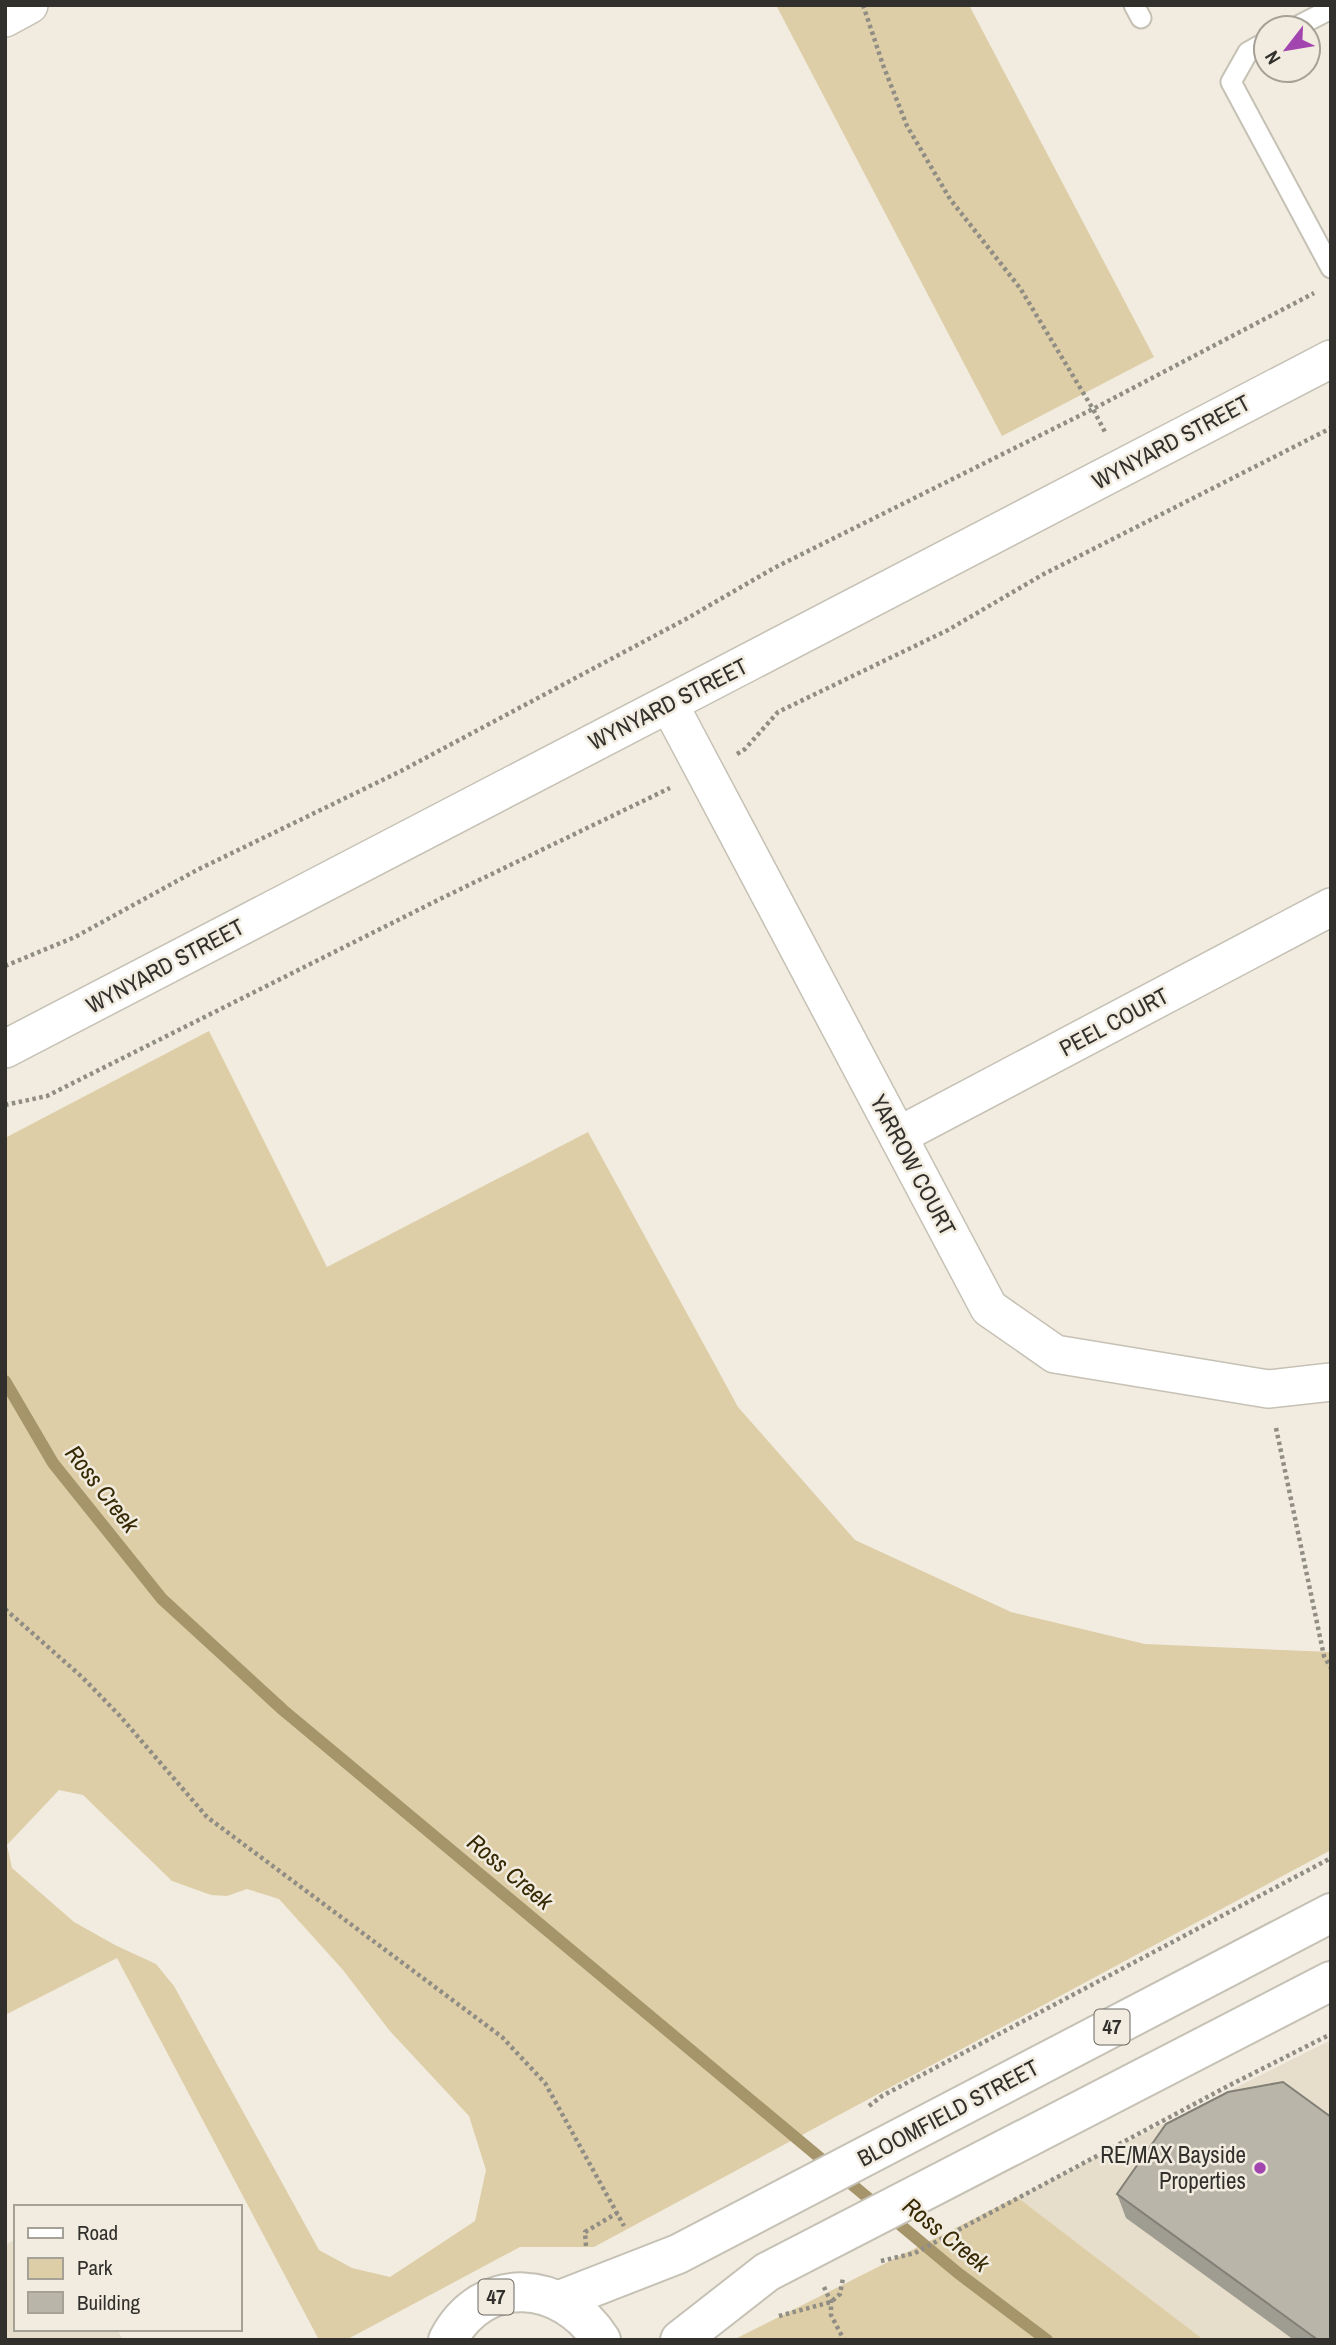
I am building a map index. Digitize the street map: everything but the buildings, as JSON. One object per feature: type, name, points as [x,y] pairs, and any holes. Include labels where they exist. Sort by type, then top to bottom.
[{"type":"highway","name":"BLOOMFIELD STREET","points":[[560,2300],[678,2254],[1331,1913]]},
{"type":"highway","points":[[680,2340],[767,2272],[826,2255],[945,2180],[1331,1982]]},
{"type":"highway","name":"47","points":[[448,2340],[455,2325],[474,2307],[497,2296],[523,2292],[560,2300],[584,2316],[601,2340]]},
{"type":"street","points":[[5,18],[29,5]]},
{"type":"street","name":"WYNYARD STREET","points":[[5,1049],[1331,359]]},
{"type":"street","name":"YARROW COURT","points":[[669,704],[989,1307],[1055,1354],[1268,1389],[1331,1382]]},
{"type":"street","name":"PEEL COURT","points":[[898,1136],[1331,907]]},
{"type":"lane","points":[[1252,50],[1248,52],[1231,82],[1331,268]]},
{"type":"path","points":[[863,5],[907,126],[950,198],[1020,288],[1093,409],[1122,468]]},
{"type":"path","points":[[5,967],[75,937],[197,870],[401,771],[686,619],[774,568],[1093,409],[1319,291]]},
{"type":"path","points":[[1268,1389],[1324,1656],[1331,1668]]},
{"type":"path","points":[[5,1609],[82,1677],[120,1716],[207,1817],[502,2036],[545,2083],[624,2226]]},
{"type":"path","points":[[860,2112],[883,2096],[1331,1858]]},
{"type":"path","points":[[871,2264],[915,2253],[1331,2034]]},
{"type":"path","points":[[1228,2086],[1238,2094]]},
{"type":"path","points":[[585,2232],[617,2213]]},
{"type":"path","points":[[826,2255],[831,2315],[844,2340]]},
{"type":"path","points":[[779,2316],[831,2302],[840,2294],[843,2278],[826,2255]]},
{"type":"shaded area","points":[[1331,2040],[1331,2340],[1204,2340],[1017,2197]]},
{"type":"shaded area","points":[[14,2240],[14,2331],[118,2331],[123,2340],[5,2340],[5,2245]]},
{"type":"green space","points":[[776,5],[969,5],[1154,357],[1002,436]]},
{"type":"green space","points":[[209,1031],[327,1267],[588,1132],[738,1407],[855,1540],[1011,1612],[1145,1644],[1331,1652],[1331,1850],[594,2247],[520,2247],[346,2340],[319,2340],[117,1958],[5,2015],[5,1138]],"holes":[[[59,1790],[83,1795],[172,1881],[211,1895],[227,1896],[247,1889],[279,1899],[343,1970],[389,2030],[469,2116],[486,2170],[475,2221],[390,2277],[352,2268],[319,2250],[174,1986],[156,1964],[74,1922],[12,1868],[7,1845]]]},
{"type":"green space","points":[[1017,2197],[1204,2340],[733,2340]]},
{"type":"waterway","name":"Ross Creek","points":[[5,1381],[53,1463],[162,1599],[283,1710],[958,2273],[1047,2340]]},
{"type":"place","name":"RE/MAX Bayside Properties","points":[[1260,2168]]}]
